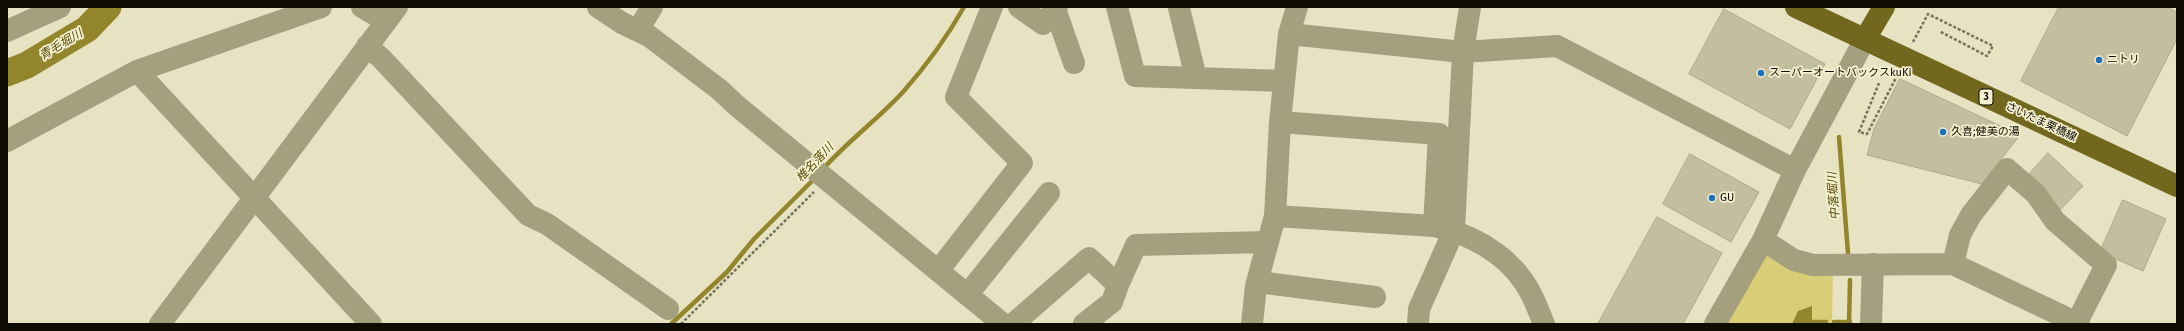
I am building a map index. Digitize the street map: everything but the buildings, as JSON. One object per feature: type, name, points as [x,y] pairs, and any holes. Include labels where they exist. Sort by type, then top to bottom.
[{"type":"main road","name":"さいたま栗橋線","points":[[1796,7],[1868,33],[2177,170]]},
{"type":"main road","name":"さいたま栗橋線","points":[[1832,7],[1868,33],[2177,186]]},
{"type":"main road","points":[[1868,33],[1884,7]]},
{"type":"street","points":[[7,31],[60,7]]},
{"type":"street","points":[[7,141],[137,71],[322,7]]},
{"type":"street","points":[[160,324],[392,14],[362,7]]},
{"type":"street","points":[[598,7],[622,23],[638,30],[720,90],[737,106],[1003,324]]},
{"type":"street","points":[[638,30],[652,7]]},
{"type":"street","points":[[938,271],[1022,163],[956,97],[992,7]]},
{"type":"street","points":[[1020,7],[1043,24],[1056,8]]},
{"type":"street","points":[[1118,7],[1135,76],[1284,81]]},
{"type":"street","points":[[1252,324],[1258,282],[1275,216],[1280,122],[1284,81],[1289,34],[1297,7]]},
{"type":"street","points":[[1418,324],[1419,309],[1444,228],[1463,52],[1470,7]]},
{"type":"street","points":[[1056,8],[1074,62]]},
{"type":"street","points":[[1179,8],[1196,78]]},
{"type":"street","points":[[1715,324],[1763,240],[1795,170],[1868,33]]},
{"type":"street","points":[[1289,34],[1463,52],[1557,46],[1795,170]]},
{"type":"street","points":[[367,46],[381,58],[528,215],[547,224],[675,316]]},
{"type":"street","points":[[137,71],[371,324]]},
{"type":"street","points":[[1280,122],[1438,134],[1444,228]]},
{"type":"street","points":[[1763,240],[1794,260],[1813,265],[1953,264],[2077,324],[2106,265],[2055,221],[2036,194],[2007,169],[1971,215],[1960,235],[1953,264]]},
{"type":"street","points":[[967,295],[1049,193]]},
{"type":"street","points":[[1275,216],[1444,228],[1485,245],[1506,260],[1524,282],[1544,324]]},
{"type":"street","points":[[1084,324],[1112,302],[1136,245],[1268,242]]},
{"type":"street","points":[[1014,324],[1089,258],[1118,285]]},
{"type":"street","points":[[1871,324],[1873,264]]},
{"type":"street","points":[[1258,282],[1375,297]]},
{"type":"path","points":[[1928,14],[1993,46],[1987,56],[1940,31]]},
{"type":"path","points":[[1867,134],[1859,132],[1879,83]]},
{"type":"path","points":[[675,316],[827,180]]},
{"type":"shaded area","points":[[1763,240],[1833,266],[1832,324],[1715,324]]},
{"type":"shaded area","points":[[1812,306],[1812,324],[1792,324],[1798,311]]},
{"type":"waterway","name":"青毛堀川","points":[[7,73],[27,65],[87,29],[108,7]]},
{"type":"waterway","name":"椎名落川","points":[[823,169],[903,92],[936,51],[964,7]]},
{"type":"waterway","name":"中落堀川","points":[[1839,137],[1848,253]]},
{"type":"waterway","name":"椎名落川","points":[[671,324],[727,272],[754,239],[816,177]]},
{"type":"waterway","name":"中落堀川","points":[[1849,324],[1850,280]]},
{"type":"waterway","points":[[1812,322],[1826,322]]},
{"type":"waterway","points":[[1834,322],[1850,322]]},
{"type":"place","name":"ニトリ","points":[[2099,60]]},
{"type":"place","name":"スーパーオートバックスkuKi","points":[[1761,73]]},
{"type":"place","name":"久喜;健美の湯","points":[[1943,132]]},
{"type":"place","name":"GU","points":[[1712,198]]}]
